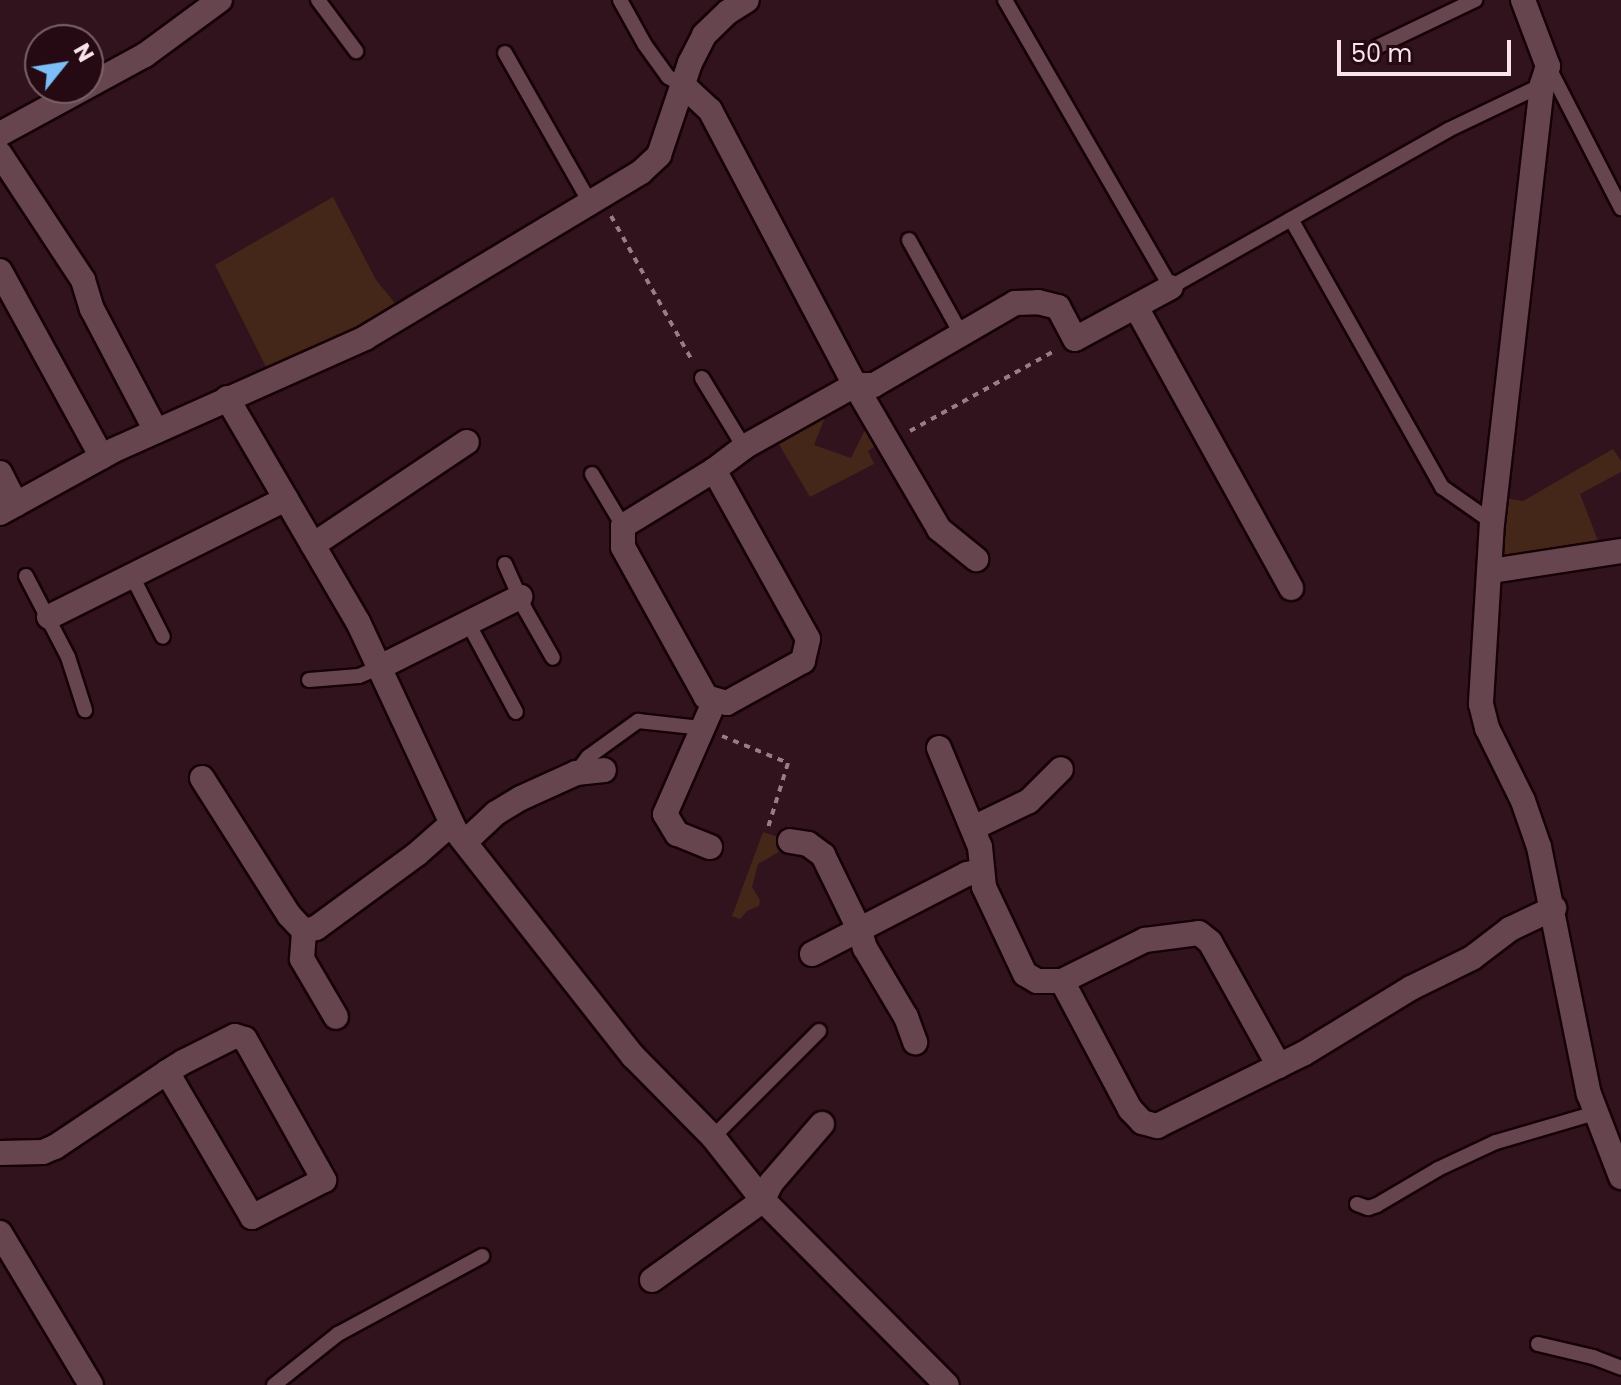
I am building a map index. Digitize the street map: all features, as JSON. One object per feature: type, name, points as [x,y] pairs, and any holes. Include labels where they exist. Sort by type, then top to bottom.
[{"type":"street","points":[[0,134],[145,55],[220,0]]},
{"type":"street","points":[[0,473],[8,508],[156,431],[365,338],[641,172],[659,155],[704,35],[728,12],[747,0]]},
{"type":"street","points":[[1523,0],[1545,75],[1492,522],[1481,704],[1487,728],[1530,818],[1554,908],[1595,1113],[1621,1177]]},
{"type":"street","points":[[683,85],[710,110],[855,385],[939,529],[976,559]]},
{"type":"street","points":[[0,154],[36,213],[80,273],[92,309],[156,431]]},
{"type":"street","points":[[0,271],[102,457]]},
{"type":"street","points":[[714,470],[808,639],[803,661],[727,703],[706,697],[623,547],[623,526],[714,470],[744,447],[855,385],[874,385],[1015,303],[1038,302],[1058,307],[1075,339],[1171,287]]},
{"type":"street","points":[[1136,307],[1291,588]]},
{"type":"street","points":[[227,398],[380,667],[458,833],[633,1056],[713,1137],[762,1199],[947,1385]]},
{"type":"street","points":[[313,545],[467,442]]},
{"type":"street","points":[[49,617],[286,499]]},
{"type":"street","points":[[1491,571],[1621,551]]},
{"type":"street","points":[[380,667],[520,597]]},
{"type":"street","points":[[710,847],[677,834],[665,814],[715,700]]},
{"type":"street","points":[[939,748],[980,847],[984,887],[1025,974],[1037,981],[1062,981],[1145,940],[1199,933],[1210,942],[1279,1066]]},
{"type":"street","points":[[973,828],[1037,795],[1061,769]]},
{"type":"street","points":[[304,931],[316,928],[417,854],[507,805],[576,773],[604,770]]},
{"type":"street","points":[[202,778],[289,915],[304,931],[302,959],[336,1017]]},
{"type":"street","points":[[778,837],[808,844],[823,855],[860,931],[865,948],[906,1017],[915,1042]]},
{"type":"street","points":[[812,954],[967,874],[981,871]]},
{"type":"street","points":[[1062,981],[1135,1117],[1150,1126],[1157,1126],[1341,1033],[1411,988],[1472,958],[1520,923],[1554,908]]},
{"type":"street","points":[[0,1153],[43,1152],[55,1147],[167,1072],[235,1036],[245,1039],[324,1180],[252,1217],[167,1072]]},
{"type":"street","points":[[652,1280],[762,1199],[771,1183],[822,1124]]},
{"type":"street","points":[[0,1233],[86,1383]]},
{"type":"lane","points":[[318,0],[356,51]]},
{"type":"lane","points":[[620,0],[668,77],[683,85]]},
{"type":"lane","points":[[1005,0],[1171,287],[1545,75],[1621,208]]},
{"type":"lane","points":[[1377,47],[1475,0]]},
{"type":"lane","points":[[505,53],[594,198]]},
{"type":"lane","points":[[1291,219],[1442,487],[1492,522]]},
{"type":"lane","points":[[909,240],[961,334]]},
{"type":"lane","points":[[702,378],[744,447]]},
{"type":"lane","points":[[592,474],[623,526]]},
{"type":"lane","points":[[505,564],[553,658]]},
{"type":"lane","points":[[26,576],[49,617],[78,681],[85,710]]},
{"type":"lane","points":[[132,576],[163,637]]},
{"type":"lane","points":[[468,623],[516,712]]},
{"type":"lane","points":[[309,680],[359,676],[380,667]]},
{"type":"lane","points":[[576,773],[588,757],[638,721],[701,728]]},
{"type":"lane","points":[[713,1137],[819,1031]]},
{"type":"lane","points":[[1357,1204],[1368,1208],[1377,1205],[1438,1169],[1496,1142],[1595,1113]]},
{"type":"lane","points":[[274,1385],[338,1334],[482,1256]]},
{"type":"lane","points":[[1538,1344],[1593,1357],[1621,1368]]},
{"type":"path","points":[[594,198],[702,378]]},
{"type":"path","points":[[888,442],[1075,339]]},
{"type":"path","points":[[701,728],[788,763],[778,837]]},
{"type":"shaded area","points":[[333,197],[376,280],[400,309],[362,333],[267,369],[215,265]]},
{"type":"shaded area","points":[[826,415],[814,445],[851,458],[867,426],[879,444],[868,451],[874,464],[810,497],[777,441]]},
{"type":"shaded area","points":[[1613,449],[1621,461],[1621,472],[1580,494],[1600,546],[1501,557],[1503,498],[1523,501]]},
{"type":"shaded area","points":[[763,832],[790,841],[787,847],[758,864],[752,887],[760,900],[759,906],[747,911],[740,919],[732,916]]}]
